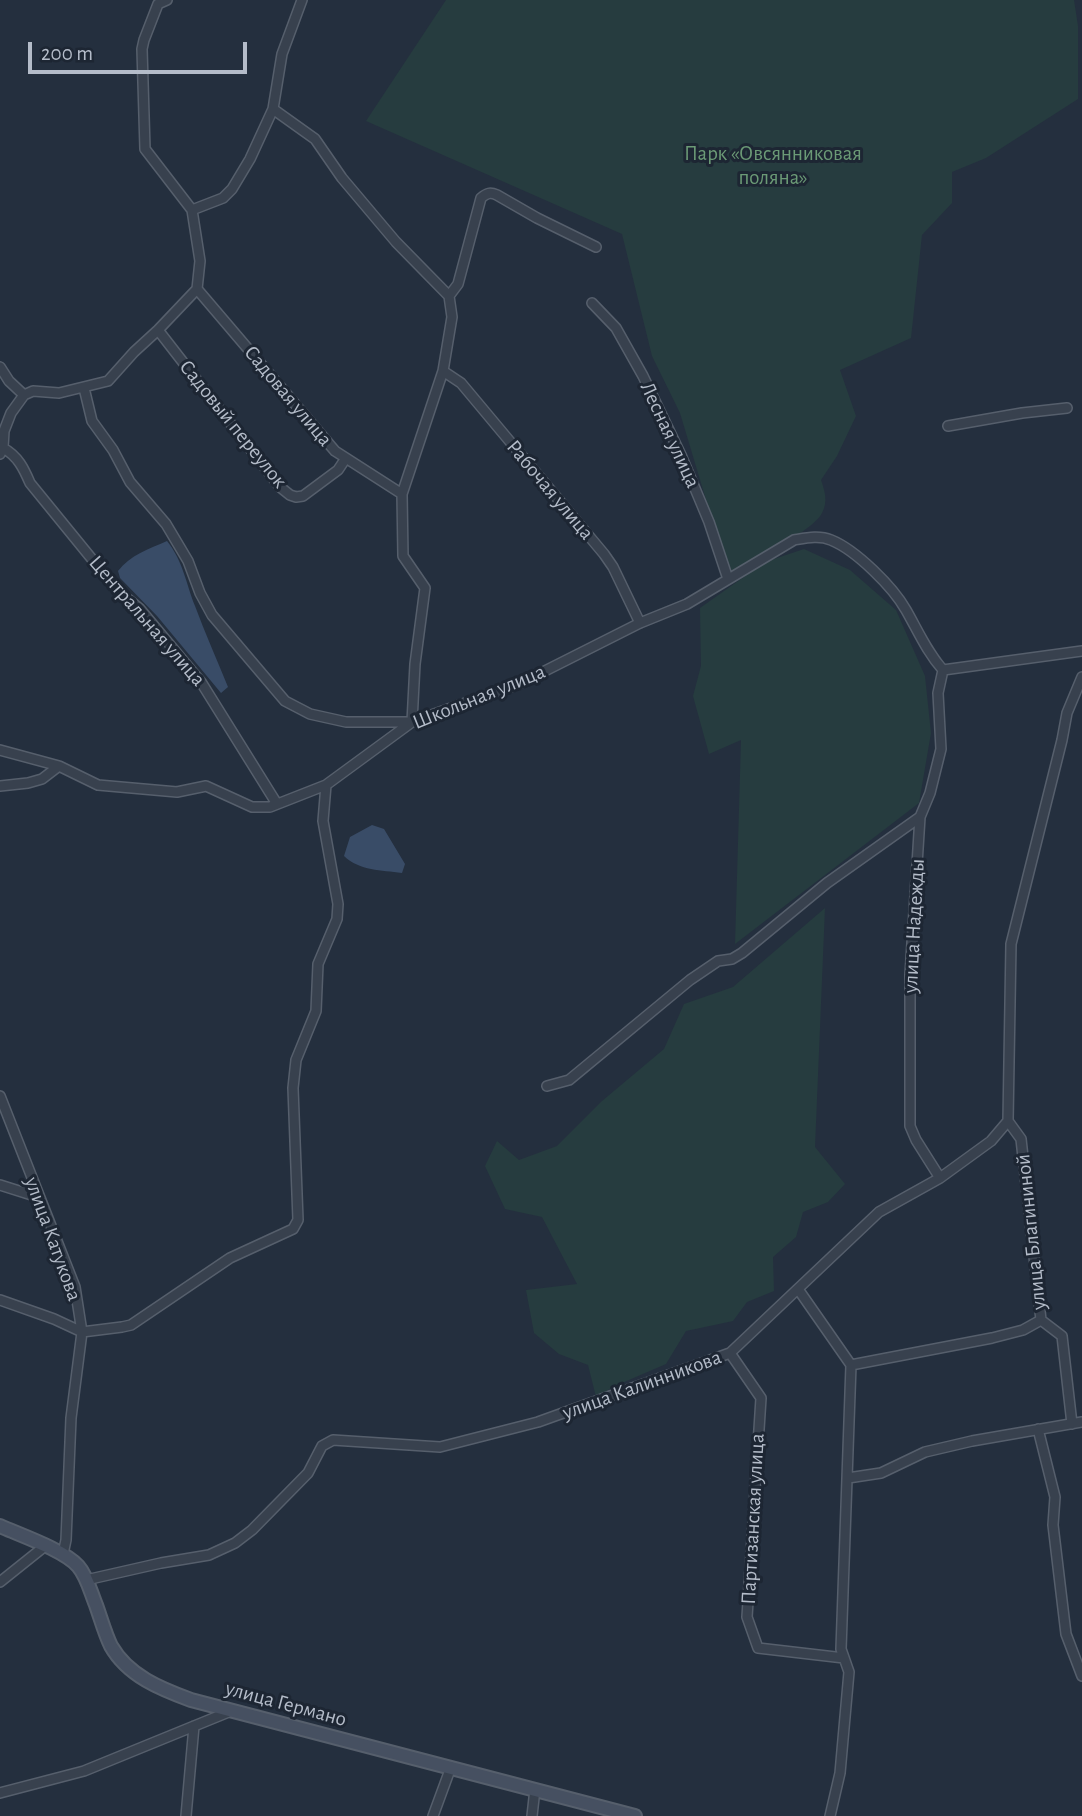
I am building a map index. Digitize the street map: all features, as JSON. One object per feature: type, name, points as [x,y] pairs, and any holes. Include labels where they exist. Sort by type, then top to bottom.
[{"type":"main road","name":"улица Германо","points":[[0,1527],[62,1554],[78,1566],[111,1646],[126,1665],[144,1679],[167,1691],[191,1700],[635,1816]]},
{"type":"street","points":[[192,210],[223,198],[232,190],[250,159],[273,109],[282,54],[302,0]]},
{"type":"street","points":[[2,451],[4,431],[11,413],[24,395],[33,391],[59,393],[108,381],[197,289],[200,261],[192,210],[145,149],[142,49],[158,1]]},
{"type":"street","points":[[84,388],[92,421],[113,450],[130,482],[166,524],[188,561],[212,615],[285,701],[310,714],[346,722],[412,722],[415,664],[425,589],[403,556],[402,494],[443,370],[452,317],[449,296],[396,243],[342,178],[315,139],[273,109]]},
{"type":"street","points":[[449,296],[458,284],[481,198],[486,194],[497,195],[596,247]]},
{"type":"street","name":"Садовая улица","points":[[197,289],[335,451],[402,494]]},
{"type":"street","name":"Лесная улица","points":[[592,303],[616,328],[643,376],[681,455],[709,522],[728,579]]},
{"type":"street","name":"Садовый переулок","points":[[158,330],[252,451],[290,495],[303,496],[338,470],[346,458]]},
{"type":"street","points":[[0,367],[9,381],[24,395]]},
{"type":"street","name":"Рабочая улица","points":[[443,370],[461,383],[604,554],[640,623]]},
{"type":"street","points":[[948,426],[1068,408]]},
{"type":"street","name":"Центральная улица","points":[[2,451],[12,452],[30,483],[118,591],[140,609],[201,682],[277,804]]},
{"type":"street","name":"Школьная улица","points":[[277,804],[326,785],[412,722],[519,684],[640,623],[687,604],[793,540],[811,537],[829,539],[850,550],[864,562],[905,607],[931,656],[943,670]]},
{"type":"street","points":[[943,670],[1082,651]]},
{"type":"street","name":"улица Надежды","points":[[940,1178],[910,1126],[910,975],[920,817],[930,793],[941,749],[938,693],[943,670]]},
{"type":"street","name":"улица Благининой","points":[[851,1365],[992,1338],[1023,1330],[1041,1320],[1021,1139],[1007,1121],[1011,944],[1067,713],[1082,677]]},
{"type":"street","points":[[0,750],[59,766],[98,785],[177,792],[206,786],[253,807],[270,807],[277,804]]},
{"type":"street","points":[[0,786],[42,779],[59,766]]},
{"type":"street","points":[[0,1300],[82,1332],[122,1328],[131,1325],[229,1258],[293,1229],[298,1220],[293,1088],[296,1060],[316,1011],[318,964],[337,919],[338,904],[323,821],[326,785]]},
{"type":"street","points":[[547,1086],[569,1080],[690,980],[718,961],[732,959],[742,953],[827,883],[920,817]]},
{"type":"street","name":"улица Катукова","points":[[0,1096],[75,1287],[82,1332],[71,1418],[66,1541],[62,1554]]},
{"type":"street","name":"улица Калинникова","points":[[86,1580],[209,1555],[235,1543],[252,1530],[308,1473],[322,1446],[333,1440],[440,1447],[538,1422],[730,1353],[879,1212],[940,1178],[991,1141],[1007,1121]]},
{"type":"street","points":[[0,1185],[38,1197]]},
{"type":"street","points":[[798,1289],[851,1365],[841,1649],[849,1672],[840,1773],[831,1816]]},
{"type":"street","points":[[1041,1320],[1062,1336],[1072,1424]]},
{"type":"street","name":"Партизанская улица","points":[[730,1353],[761,1398],[747,1617],[758,1648],[844,1658]]},
{"type":"street","points":[[848,1478],[881,1473],[925,1452],[972,1441],[1082,1423]]},
{"type":"street","points":[[1038,1429],[1055,1497],[1053,1525],[1066,1634],[1082,1676]]},
{"type":"street","points":[[0,1582],[45,1546]]},
{"type":"street","points":[[0,1793],[84,1771],[233,1710]]},
{"type":"street","points":[[186,1816],[194,1726]]},
{"type":"street","points":[[433,1816],[451,1767]]},
{"type":"street","points":[[532,1816],[535,1789]]},
{"type":"green space","name":"Парк «Овсянниковая поляна»","points":[[446,0],[1074,0],[1078,26],[1078,99],[986,158],[952,172],[952,203],[922,235],[911,338],[840,370],[856,416],[837,456],[821,480],[825,493],[822,513],[816,521],[794,537],[728,573],[680,413],[652,356],[622,234],[366,121]]},
{"type":"green space","points":[[804,549],[850,570],[896,610],[925,676],[931,733],[919,803],[735,944],[741,740],[709,754],[693,696],[701,666],[700,608],[765,562]]},
{"type":"green space","points":[[825,908],[815,1147],[845,1184],[828,1202],[803,1212],[796,1237],[773,1257],[774,1291],[747,1302],[733,1321],[686,1331],[666,1364],[596,1397],[588,1365],[559,1354],[534,1333],[526,1290],[577,1284],[542,1217],[505,1209],[485,1166],[497,1141],[519,1160],[557,1146],[602,1101],[664,1049],[684,1004],[733,987]]},
{"type":"water","points":[[167,541],[181,564],[228,687],[221,693],[157,616],[120,578],[118,571],[128,561]]},
{"type":"water","points":[[372,825],[384,829],[405,864],[402,873],[357,865],[344,856],[350,837]]}]
